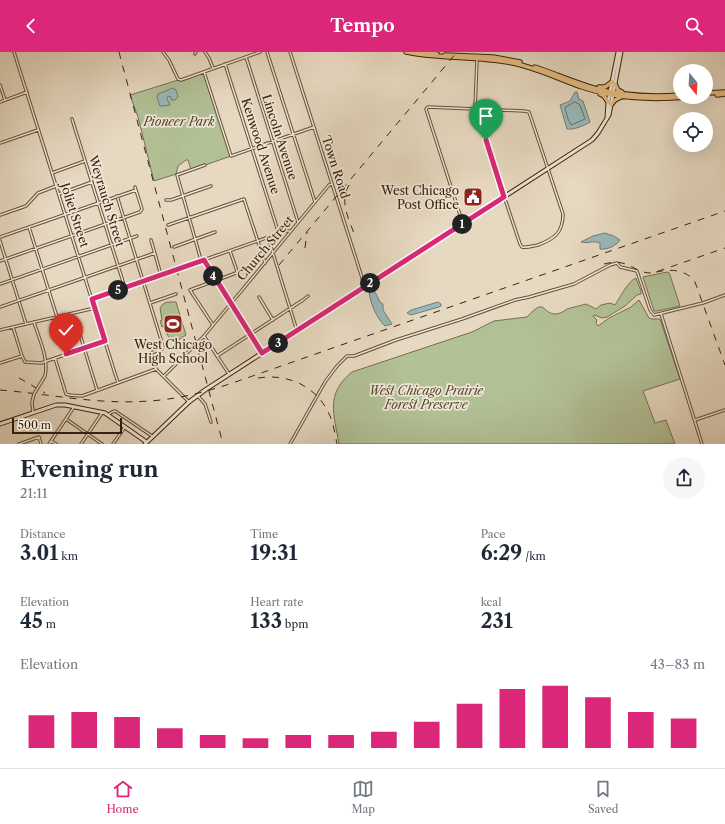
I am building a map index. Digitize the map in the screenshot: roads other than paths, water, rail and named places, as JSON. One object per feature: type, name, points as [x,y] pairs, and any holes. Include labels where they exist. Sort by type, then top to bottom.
[{"type":"main road","points":[[406,52],[432,56],[478,57],[504,61],[589,89],[611,93],[673,95]]},
{"type":"main road","points":[[419,52],[516,61],[626,97],[645,99],[673,98]]},
{"type":"main road","points":[[0,424],[57,405],[74,407],[102,413],[108,416],[125,427],[146,444],[198,395],[592,140],[606,118],[609,116],[611,93],[620,52]]},
{"type":"main road","points":[[572,80],[577,80],[603,88],[613,83]]},
{"type":"main road","points":[[613,83],[620,92],[636,95]]},
{"type":"main road","points":[[589,89],[590,92],[603,95],[610,103]]},
{"type":"main road","points":[[713,94],[725,93]]},
{"type":"main road","points":[[610,103],[616,98],[626,97]]},
{"type":"street","name":"Joliet Street","points":[[14,52],[118,383]]},
{"type":"street","points":[[163,52],[169,60],[179,80],[260,52]]},
{"type":"street","points":[[205,52],[213,68]]},
{"type":"street","points":[[267,52],[314,202]]},
{"type":"street","name":"Town Road","points":[[290,52],[365,287]]},
{"type":"street","name":"Lincoln Avenue","points":[[246,57],[298,222]]},
{"type":"street","points":[[463,224],[426,109],[428,107],[476,109],[529,112],[563,214],[563,220],[557,234],[549,241],[530,247],[522,247],[520,244],[476,109],[478,57]]},
{"type":"street","name":"Kenwood Avenue","points":[[225,64],[279,234]]},
{"type":"street","points":[[204,72],[231,156],[314,127]]},
{"type":"street","points":[[0,85],[5,100]]},
{"type":"street","points":[[0,102],[27,92]]},
{"type":"street","name":"Weyrauch Street","points":[[72,119],[125,288]]},
{"type":"street","points":[[0,143],[38,130]]},
{"type":"street","points":[[52,172],[85,161]]},
{"type":"street","points":[[205,165],[177,176],[195,239],[203,260],[262,353]]},
{"type":"street","points":[[59,194],[92,182]]},
{"type":"street","name":"Church Street","points":[[164,376],[204,336],[314,202],[329,185],[332,184]]},
{"type":"street","points":[[0,215],[26,206],[38,193],[56,186]]},
{"type":"street","points":[[166,200],[169,201],[211,186]]},
{"type":"street","points":[[0,237],[99,203],[135,188],[141,211],[0,261]]},
{"type":"street","points":[[118,196],[163,347],[162,349],[151,353],[156,369],[189,402]]},
{"type":"street","points":[[168,225],[244,199],[265,263]]},
{"type":"street","points":[[29,227],[49,290],[66,354]]},
{"type":"street","points":[[92,299],[288,230],[291,231]]},
{"type":"street","points":[[174,246],[215,232]]},
{"type":"street","points":[[0,284],[137,236]]},
{"type":"street","points":[[268,238],[297,331]]},
{"type":"street","points":[[150,240],[161,275]]},
{"type":"street","points":[[0,241],[26,324]]},
{"type":"street","points":[[213,325],[190,290],[236,273],[230,251]]},
{"type":"street","points":[[0,307],[155,253]]},
{"type":"street","points":[[290,444],[325,382],[347,356],[356,356],[396,340],[515,300],[569,286],[600,269],[617,263],[621,267],[637,271],[650,312],[654,315],[703,303],[725,295]]},
{"type":"street","points":[[150,303],[176,294]]},
{"type":"street","points":[[217,356],[308,296]]},
{"type":"street","points":[[259,297],[273,320]]},
{"type":"street","points":[[0,330],[95,308]]},
{"type":"street","points":[[661,314],[702,444]]},
{"type":"street","points":[[33,412],[32,402],[34,394],[45,376],[46,362],[34,322]]},
{"type":"street","points":[[13,327],[25,362],[38,364],[105,341]]},
{"type":"street","points":[[78,328],[97,390]]},
{"type":"street","points":[[204,336],[229,374]]},
{"type":"street","points":[[0,363],[22,356]]},
{"type":"street","points":[[54,358],[66,394],[69,395],[80,396],[156,369]]},
{"type":"street","points":[[198,395],[205,404],[211,422]]},
{"type":"street","points":[[49,444],[74,407]]},
{"type":"street","points":[[695,420],[725,410]]},
{"type":"street","points":[[108,416],[115,411],[153,437]]},
{"type":"street","points":[[81,444],[102,413]]},
{"type":"street","points":[[66,419],[102,444]]},
{"type":"street","points":[[113,444],[125,427]]},
{"type":"street","points":[[20,444],[39,437],[41,444]]},
{"type":"street","points":[[51,441],[56,444]]},
{"type":"water","points":[[173,88],[176,90],[178,97],[175,100],[171,100],[171,97],[168,96],[167,99],[170,105],[160,106],[157,97],[158,94]]},
{"type":"water","points":[[575,92],[577,92],[579,99],[583,101],[590,122],[572,129],[567,129],[560,105],[570,101]]},
{"type":"water","points":[[605,233],[620,240],[614,246],[603,249],[600,249],[600,243],[581,242],[593,236]]},
{"type":"water","points":[[370,290],[374,290],[380,302],[383,304],[383,310],[392,324],[385,326],[379,319],[371,302]]},
{"type":"water","points":[[438,302],[441,304],[439,307],[411,315],[407,313],[411,310]]},
{"type":"railway","points":[[119,52],[223,444]]},
{"type":"railway","points":[[279,265],[457,52]]},
{"type":"railway","points":[[349,185],[346,191],[345,204],[355,236]]},
{"type":"railway","points":[[0,390],[112,402],[161,400],[197,393],[232,383],[725,211]]},
{"type":"railway","points":[[305,248],[307,232]]},
{"type":"railway","points":[[604,264],[613,262],[626,264],[646,273],[653,273],[725,248]]},
{"type":"railway","points":[[656,272],[667,270],[682,272],[695,282],[725,365]]},
{"type":"railway","points":[[258,378],[270,377],[291,380],[310,390],[325,406],[330,416],[337,444]]},
{"type":"railway","points":[[19,378],[45,393]]},
{"type":"place","name":"West Chicago Post Office","points":[[473,197]]},
{"type":"place","name":"West Chicago High School","points":[[173,324]]},
{"type":"park label","name":"Pioneer Park","points":[[179,121]]},
{"type":"park label","name":"West Chicago Prairie Forest Preserve","points":[[426,397]]}]
